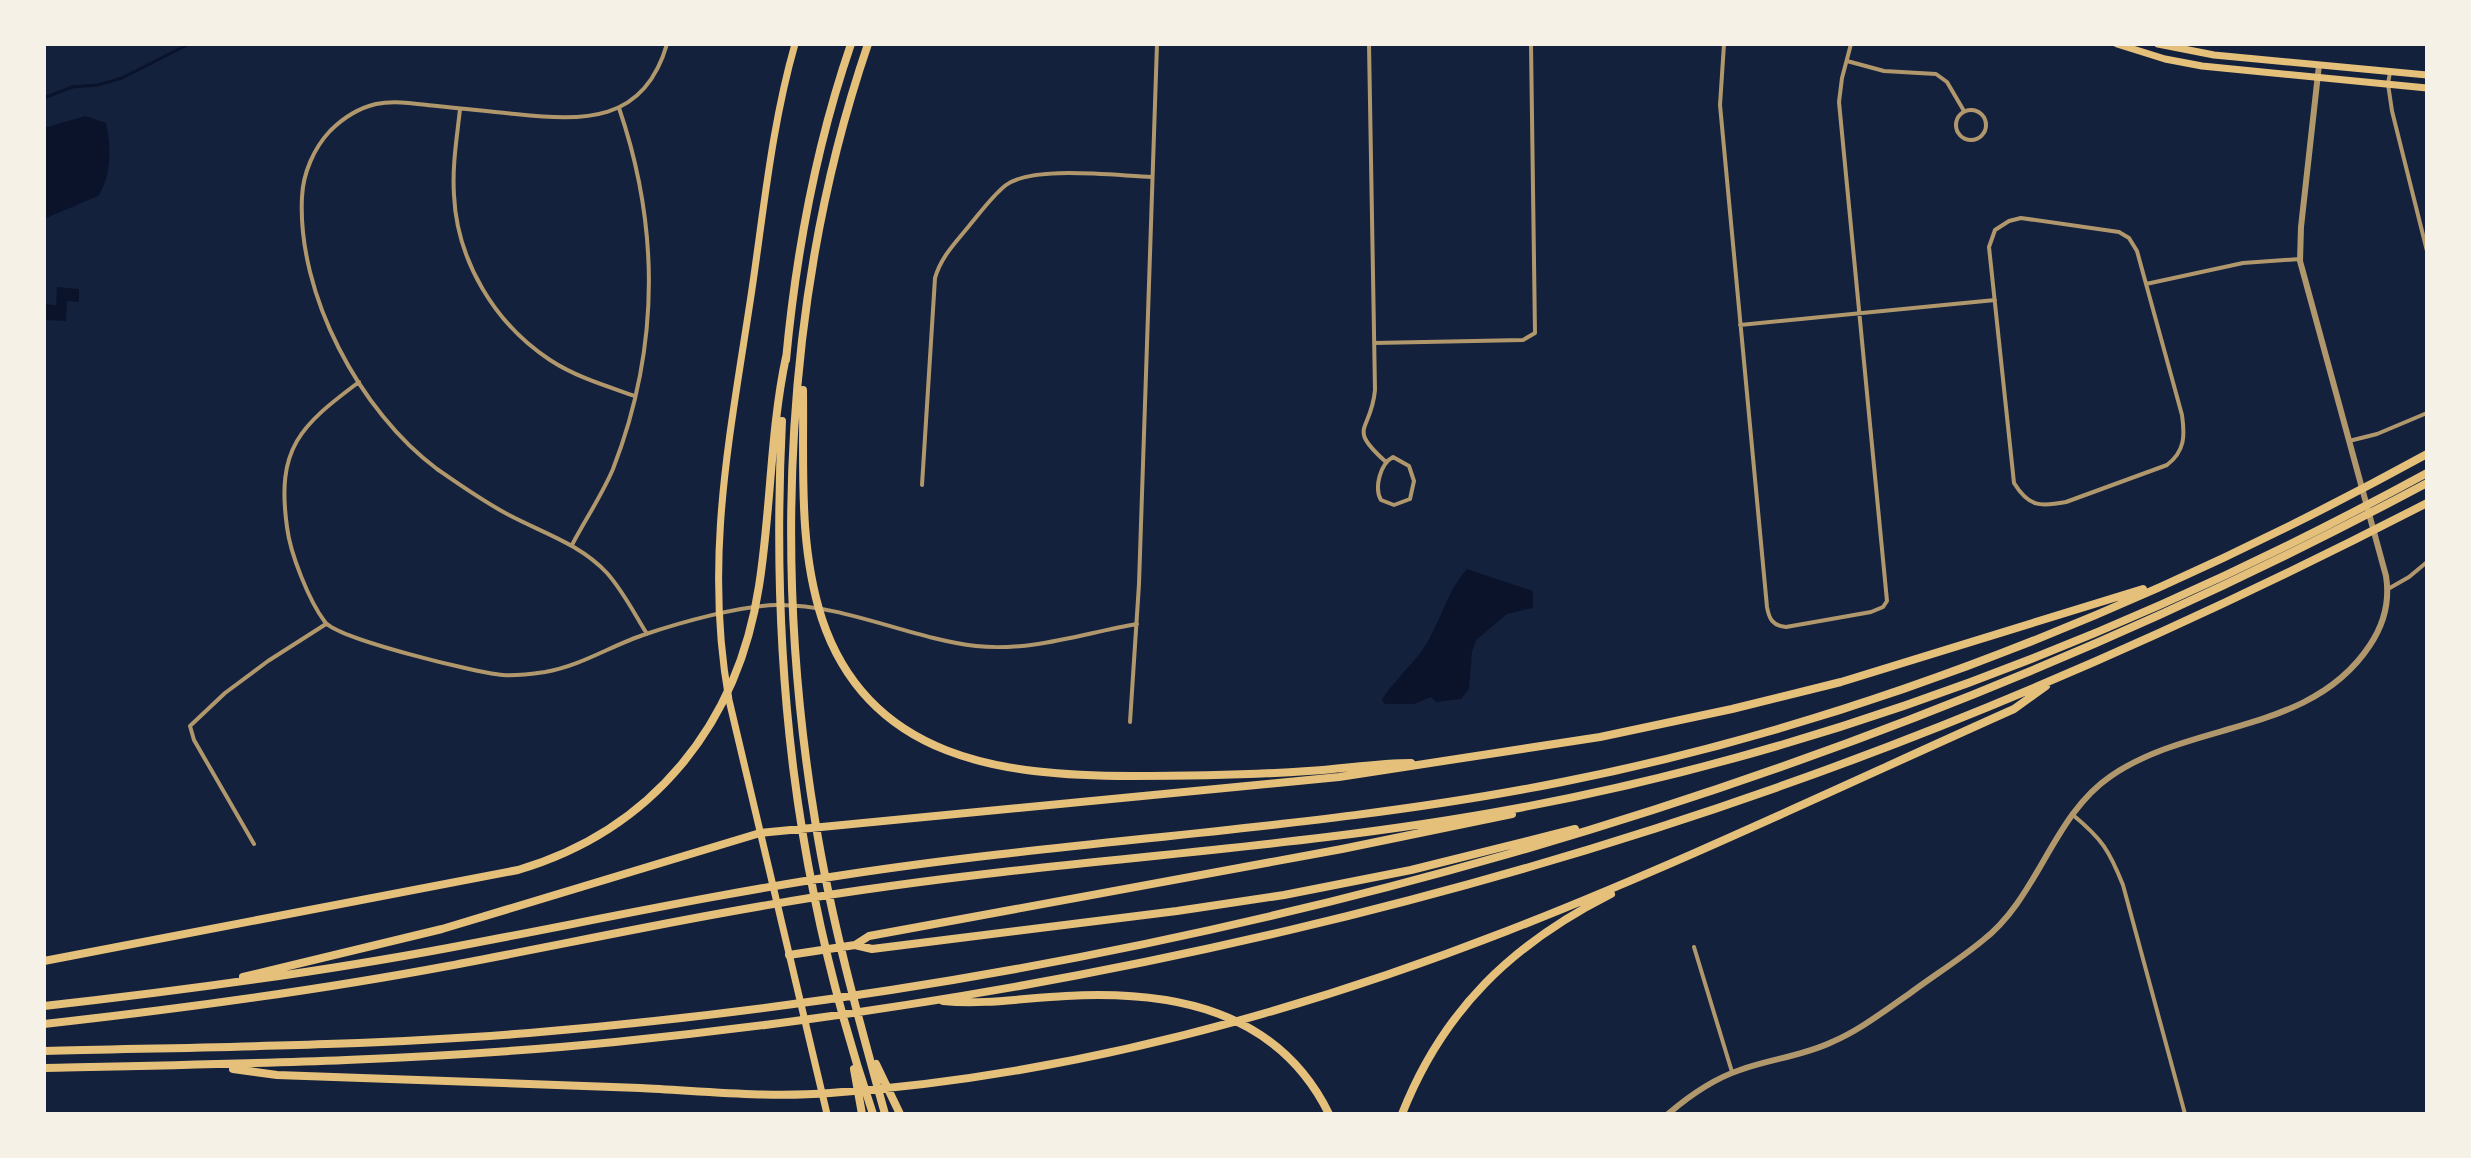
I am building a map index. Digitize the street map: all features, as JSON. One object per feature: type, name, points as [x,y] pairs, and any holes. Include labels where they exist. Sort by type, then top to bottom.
[{"type":"highway","points":[[44,961],[477,880],[535,865],[583,845],[629,815],[672,776],[723,706],[739,669],[753,622],[796,275],[811,192],[832,105],[851,44]]},
{"type":"highway","points":[[868,44],[844,120],[813,267],[801,359],[793,477],[793,587],[799,695],[814,820],[838,940],[885,1114]]},
{"type":"highway","points":[[786,357],[780,471],[782,672],[799,814],[823,939],[848,1037],[873,1114]]},
{"type":"highway","points":[[801,359],[803,501],[813,584],[827,632],[856,684],[891,720],[936,747],[998,767],[1052,774],[1164,776],[1286,773],[1424,764]]},
{"type":"highway","points":[[44,1006],[220,985],[383,959],[845,874],[1037,849],[1355,816],[1561,782],[1742,738],[1880,696],[2014,647],[2168,583],[2427,454]]},
{"type":"highway","points":[[44,1024],[343,984],[856,891],[1368,831],[1551,802],[1676,774],[1875,716],[1976,680],[2180,597],[2427,473]]},
{"type":"highway","points":[[44,1051],[309,1045],[490,1035],[659,1020],[899,988],[1071,959],[1237,924],[1470,865],[1645,812],[1892,726],[2036,669],[2221,588],[2427,483]]},
{"type":"highway","points":[[44,1068],[383,1059],[572,1046],[725,1029],[931,1000],[1169,957],[1465,884],[1630,835],[1816,773],[2052,681],[2261,588],[2427,503]]},
{"type":"highway","points":[[220,985],[280,966],[455,925],[760,833],[1286,783],[1405,768],[1600,737],[1777,698],[1895,667],[2101,600],[2168,583]]},
{"type":"highway","points":[[208,1065],[277,1075],[822,1094],[1021,1069],[1193,1032],[1426,961],[1637,877],[2014,709],[2052,681]]},
{"type":"highway","points":[[855,945],[869,936],[1405,837],[1506,816],[1551,802]]},
{"type":"highway","points":[[789,955],[855,945],[872,949],[1248,901],[1411,870],[1645,812]]},
{"type":"highway","points":[[1402,1114],[1440,1039],[1493,973],[1554,925],[1637,877]]},
{"type":"highway","points":[[931,1000],[973,1002],[1106,995],[1164,1000],[1203,1008],[1244,1024],[1278,1047],[1307,1078],[1329,1114]]},
{"type":"highway","points":[[848,1037],[862,1114]]},
{"type":"highway","points":[[867,1047],[899,1112]]},
{"type":"main road","points":[[795,44],[775,134],[725,470],[718,542],[718,615],[729,700],[827,1114]]},
{"type":"main road","points":[[2117,44],[2165,59],[2202,66],[2427,88]]},
{"type":"main road","points":[[2158,44],[2201,53],[2427,75]]},
{"type":"street","points":[[647,634],[613,581],[572,545],[501,510],[436,468],[393,426],[359,382],[340,349],[311,278],[303,230],[302,195],[305,174],[323,138],[339,122],[360,110],[377,104],[405,103],[560,118],[590,117],[619,108],[638,94],[652,76],[667,44]]},
{"type":"street","points":[[1130,722],[1137,624],[1157,44]]},
{"type":"street","points":[[1369,44],[1374,397],[1363,438],[1386,462]]},
{"type":"street","points":[[1374,343],[1523,340],[1532,337],[1536,308],[1531,44]]},
{"type":"street","points":[[1724,44],[1720,105],[1767,607],[1772,622],[1786,627],[1871,612],[1883,607],[1887,594],[1839,102],[1839,90],[1851,44]]},
{"type":"street","points":[[1847,61],[1884,71],[1936,74],[1947,82],[1964,111]]},
{"type":"street","points":[[1668,1114],[1696,1092],[1732,1072],[1809,1051],[1844,1036],[1981,942],[2016,906],[2073,815],[2095,788],[2133,763],[2293,709],[2324,692],[2354,666],[2372,642],[2383,619],[2388,589],[2300,259],[2319,65]]},
{"type":"street","points":[[2390,72],[2388,84],[2392,111],[2427,251]]},
{"type":"street","points":[[572,545],[611,473],[635,396],[647,326],[649,254],[643,199],[632,147],[619,108]]},
{"type":"street","points":[[460,109],[454,196],[461,244],[477,278],[522,339],[551,361],[586,379],[635,396]]},
{"type":"street","points":[[1964,111],[1976,111],[1984,119],[1985,130],[1977,139],[1966,139],[1957,131],[1957,120],[1964,111]]},
{"type":"street","points":[[922,485],[935,278],[948,251],[997,193],[1015,179],[1026,175],[1152,177]]},
{"type":"street","points":[[2021,218],[2119,232],[2129,238],[2137,251],[2146,284],[2182,415],[2185,438],[2177,458],[2167,465],[2066,502],[2037,504],[2024,498],[2014,483],[1989,247],[1995,230],[2021,218]]},
{"type":"street","points":[[2146,284],[2243,263],[2300,259]]},
{"type":"street","points":[[1740,325],[1995,300]]},
{"type":"street","points":[[359,382],[305,426],[289,459],[284,506],[293,556],[326,624],[359,639],[503,675],[548,671],[647,634],[762,606],[796,606],[964,644],[997,647],[1022,646],[1137,624]]},
{"type":"street","points":[[2349,441],[2377,434],[2427,413]]},
{"type":"street","points":[[1396,457],[1411,469],[1414,488],[1408,501],[1390,504],[1379,498],[1377,489],[1386,462],[1396,457]]},
{"type":"street","points":[[2388,589],[2427,562]]},
{"type":"street","points":[[254,844],[194,740],[190,726],[225,693],[257,669],[326,624]]},
{"type":"street","points":[[2073,815],[2093,831],[2110,852],[2123,885],[2185,1114]]},
{"type":"street","points":[[1694,947],[1732,1072]]},
{"type":"water","points":[[85,116],[106,123],[109,160],[103,188],[98,196],[44,219],[44,128]]},
{"type":"water","points":[[57,287],[79,289],[79,302],[67,301],[66,321],[44,320],[44,304],[56,305]]},
{"type":"water","points":[[1467,569],[1533,591],[1533,608],[1507,614],[1476,640],[1469,689],[1461,699],[1436,702],[1431,697],[1414,704],[1385,704],[1382,700],[1421,652],[1453,588]]},
{"type":"waterway","points":[[44,98],[72,87],[98,85],[122,78],[189,44]]}]
